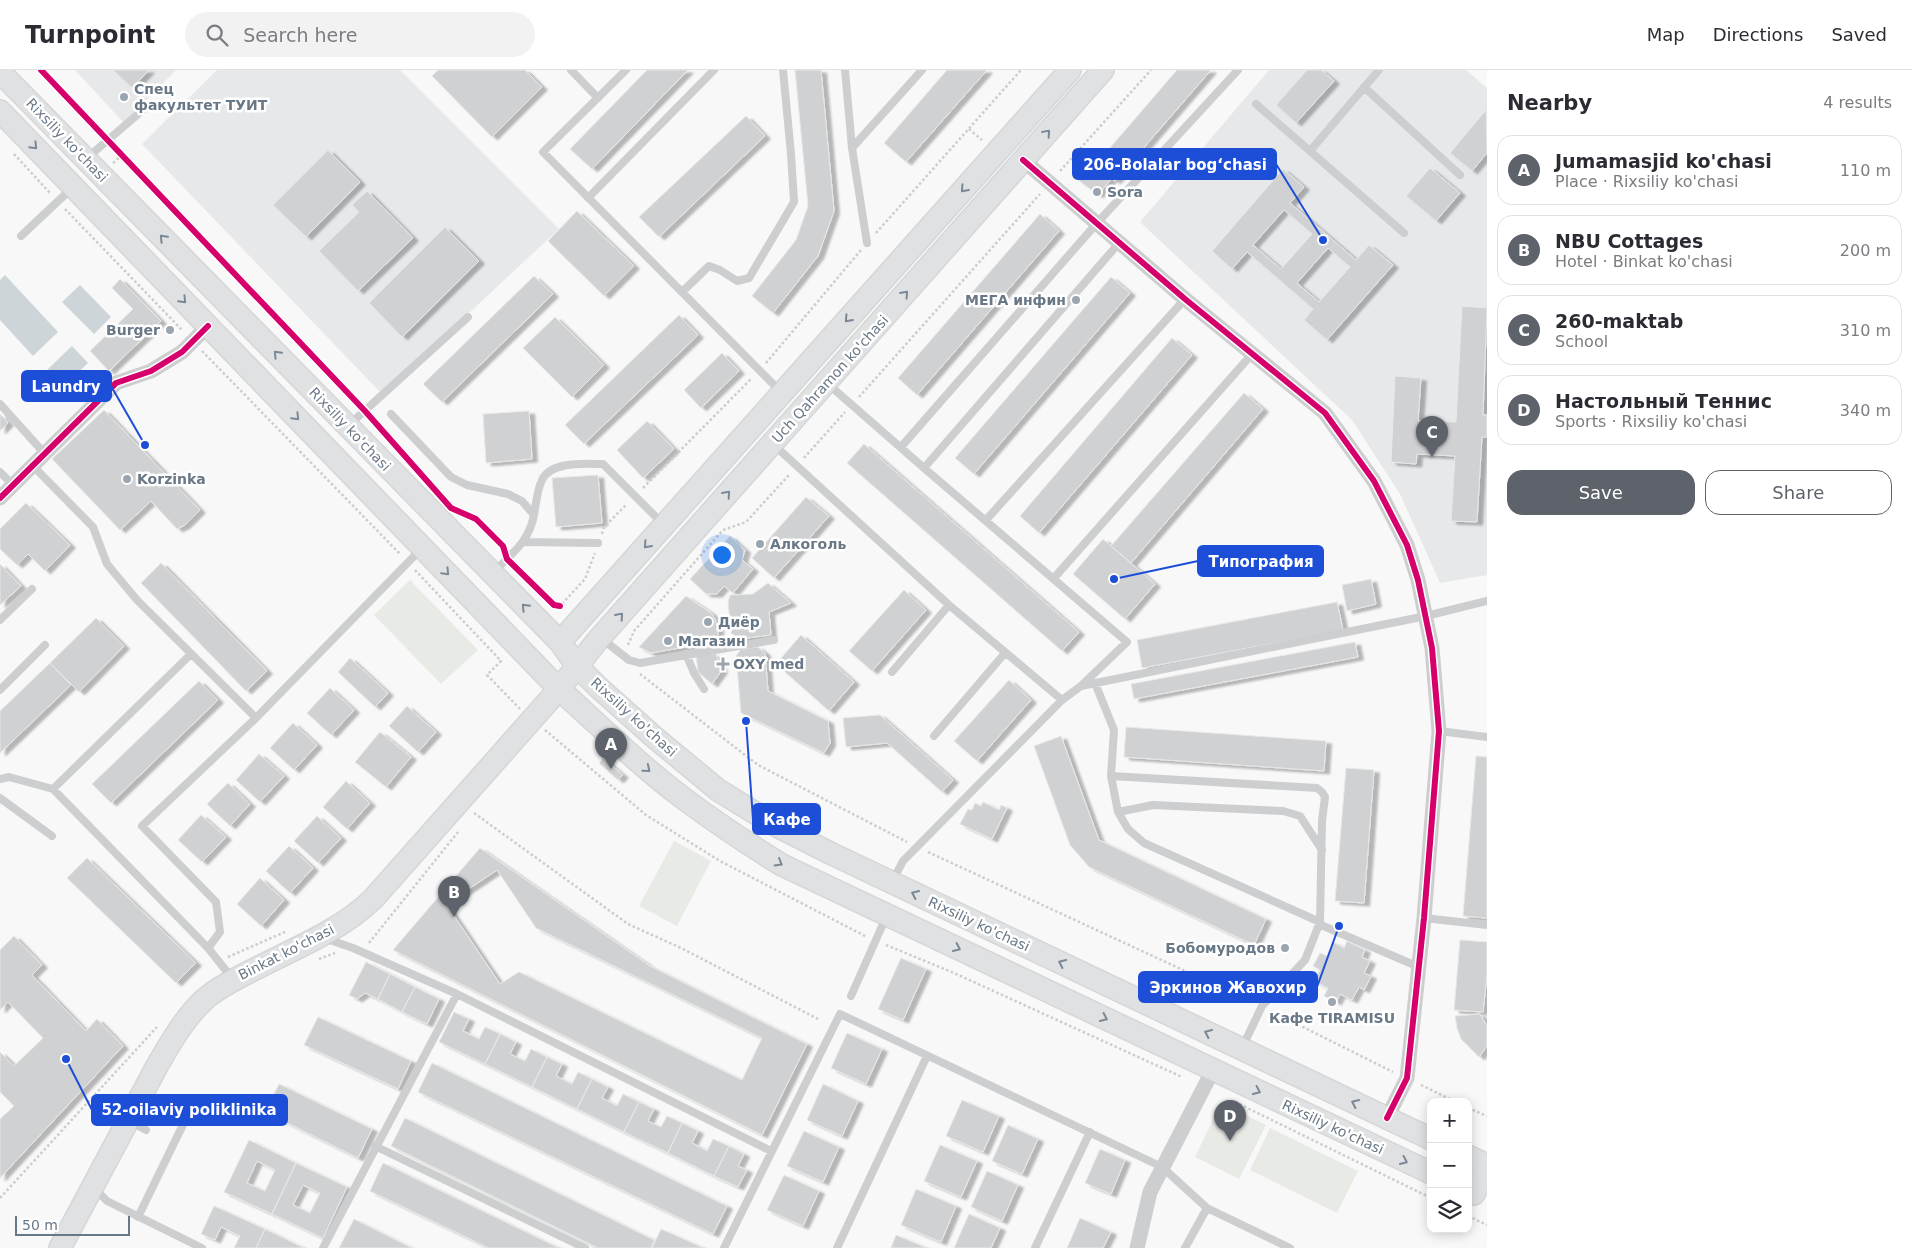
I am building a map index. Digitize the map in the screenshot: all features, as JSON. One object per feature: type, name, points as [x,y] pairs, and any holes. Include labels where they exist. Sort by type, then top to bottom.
[{"type":"main road","name":"Uch Qahramon ko'chasi","points":[[560,642],[1070,70]]},
{"type":"main road","name":"Uch Qahramon ko'chasi","points":[[559,689],[600,638],[1103,70]]},
{"type":"main road","name":"Rixsiliy ko'chasi","points":[[0,72],[414,493],[499,566],[577,666],[654,737],[718,790],[772,824],[892,883],[1427,1136]]},
{"type":"main road","name":"Rixsiliy ko'chasi","points":[[0,112],[392,516],[415,555],[627,752],[682,798],[733,835],[782,865],[1427,1171]]},
{"type":"main road","points":[[162,278],[162,270],[166,262],[174,258],[183,258]]},
{"type":"main road","points":[[868,296],[887,314]]},
{"type":"main road","points":[[392,516],[409,511],[413,503],[414,493]]},
{"type":"main road","points":[[559,689],[560,642]]},
{"type":"main road","name":"Binkat ko'chasi","points":[[60,1248],[92,1187],[137,1125],[157,1066],[186,1020],[207,998],[234,980],[348,920],[373,899],[559,689]]},
{"type":"main road","points":[[807,877],[802,867],[804,856],[810,850],[821,848]]},
{"type":"main road","points":[[1472,1158],[1487,1166],[1476,1195]]},
{"type":"street","points":[[1023,160],[1185,299],[1325,413],[1374,481],[1407,545],[1418,580],[1426,616],[1434,664],[1439,731],[1424,918],[1407,1078],[1387,1118]]},
{"type":"street","points":[[0,498],[116,383],[150,371],[182,352],[208,326]]},
{"type":"street","points":[[1137,1248],[1150,1192],[1213,1070]]},
{"type":"lane","points":[[571,70],[598,98]]},
{"type":"lane","points":[[626,70],[543,152],[782,393]]},
{"type":"lane","points":[[588,198],[714,70]]},
{"type":"lane","points":[[682,292],[709,266],[737,280],[749,278],[794,202],[783,70]]},
{"type":"lane","points":[[845,70],[852,148],[867,243]]},
{"type":"lane","points":[[852,148],[922,70]]},
{"type":"lane","points":[[901,447],[1097,223],[1238,70]]},
{"type":"lane","points":[[1310,151],[1379,70]]},
{"type":"lane","points":[[1364,87],[1460,175]]},
{"type":"lane","points":[[1256,104],[1404,233]]},
{"type":"lane","points":[[86,159],[144,109]]},
{"type":"lane","points":[[21,236],[73,186]]},
{"type":"lane","points":[[924,468],[1119,243]]},
{"type":"lane","points":[[986,520],[1185,299]]},
{"type":"lane","points":[[348,426],[468,318]]},
{"type":"lane","points":[[1054,578],[1252,354]]},
{"type":"lane","points":[[827,382],[1127,642],[1082,686],[1062,700],[903,861],[892,883]]},
{"type":"lane","points":[[0,404],[46,454]]},
{"type":"lane","points":[[391,414],[451,477],[467,485],[508,494],[522,501],[534,514]]},
{"type":"lane","points":[[773,443],[949,605],[1062,700]]},
{"type":"lane","points":[[499,566],[524,542],[532,526],[542,479],[552,470],[574,464],[602,464],[664,525]]},
{"type":"lane","points":[[32,466],[93,527],[107,564],[137,600],[256,718]]},
{"type":"lane","points":[[0,472],[13,485]]},
{"type":"lane","points":[[524,542],[598,543]]},
{"type":"lane","points":[[208,948],[220,932],[216,902],[142,826],[256,718],[415,555]]},
{"type":"lane","points":[[0,620],[32,589]]},
{"type":"lane","points":[[1082,686],[1426,616],[1487,601]]},
{"type":"lane","points":[[892,672],[949,605]]},
{"type":"lane","points":[[600,638],[629,660],[640,663],[774,640]]},
{"type":"lane","points":[[0,690],[45,645]]},
{"type":"lane","points":[[934,736],[1005,653]]},
{"type":"lane","points":[[53,789],[191,654]]},
{"type":"lane","points":[[686,654],[694,673],[704,689]]},
{"type":"lane","points":[[1095,683],[1114,730],[1111,776],[1118,812],[1128,829],[1144,843],[1419,968]]},
{"type":"lane","points":[[1439,731],[1487,737]]},
{"type":"lane","points":[[1111,776],[1317,788],[1325,797],[1320,922],[1306,960],[1262,1006],[1242,1049]]},
{"type":"lane","points":[[0,779],[9,777],[53,789],[208,948],[234,980]]},
{"type":"lane","points":[[0,798],[52,836]]},
{"type":"lane","points":[[1118,812],[1153,805],[1283,811],[1300,816],[1322,850]]},
{"type":"lane","points":[[851,996],[887,915]]},
{"type":"lane","points":[[1424,918],[1487,925]]},
{"type":"lane","points":[[319,936],[353,948],[457,994],[771,1151]]},
{"type":"lane","points":[[323,1248],[457,994]]},
{"type":"lane","points":[[724,1248],[840,1014],[1162,1167],[1207,1208],[1290,1248]]},
{"type":"lane","points":[[837,1248],[927,1056]]},
{"type":"lane","points":[[138,1217],[196,1098]]},
{"type":"lane","points":[[1034,1248],[1090,1132]]},
{"type":"lane","points":[[376,1146],[585,1248]]},
{"type":"lane","points":[[92,1187],[107,1201],[202,1248]]},
{"type":"lane","points":[[1185,1248],[1207,1208]]},
{"type":"path","points":[[41,70],[365,411],[411,463]]},
{"type":"path","points":[[451,508],[476,519],[503,546],[499,566],[554,605],[560,606],[585,579],[604,527],[759,370],[867,243],[1021,70]]},
{"type":"path","points":[[796,466],[1151,70]]},
{"type":"path","points":[[13,153],[193,342],[415,555],[501,661],[487,675],[521,710]]},
{"type":"path","points":[[474,813],[628,924],[681,948],[818,1019]]},
{"type":"path","points":[[218,962],[286,932]]},
{"type":"path","points":[[0,1198],[164,1021]]},
{"type":"path","points":[[1472,1110],[1487,1116]]},
{"type":"path","points":[[1472,1218],[1487,1225]]},
{"type":"shaded area","name":"Спец факультет ТУИТ","points":[[75,70],[176,70],[124,123]]},
{"type":"shaded area","points":[[217,70],[400,70],[559,229],[382,394],[142,144]]},
{"type":"shaded area","points":[[1269,70],[1466,70],[1487,88],[1487,575],[1440,583],[1400,494],[1352,420],[1140,222]]},
{"type":"shaded area","points":[[5,275],[58,332],[33,356],[0,320],[0,280]]},
{"type":"shaded area","points":[[80,285],[111,317],[94,334],[62,302]]},
{"type":"shaded area","points":[[72,346],[88,363],[63,387],[47,370]]},
{"type":"shaded area","points":[[410,580],[478,650],[441,684],[374,615]]},
{"type":"shaded area","points":[[674,841],[711,861],[677,926],[639,906]]},
{"type":"shaded area","points":[[1221,1103],[1266,1125],[1239,1179],[1195,1157]]},
{"type":"shaded area","points":[[1270,1128],[1358,1171],[1337,1213],[1250,1170]]},
{"type":"building","points":[[113,70],[149,70],[132,88]]},
{"type":"building","points":[[438,70],[525,70],[542,87],[492,137],[432,76]]},
{"type":"building","points":[[647,70],[688,70],[592,169],[570,149]]},
{"type":"building","points":[[795,70],[821,70],[834,211],[818,256],[773,313],[752,296],[796,240],[808,206]]},
{"type":"building","points":[[947,70],[987,70],[906,162],[884,143]]},
{"type":"building","points":[[1177,70],[1211,70],[1115,181],[1096,164]]},
{"type":"building","points":[[1307,70],[1321,70],[1334,81],[1296,123],[1276,105]]},
{"type":"building","points":[[1486,110],[1487,153],[1472,171],[1450,153]]},
{"type":"building","points":[[746,116],[765,136],[659,237],[639,217]]},
{"type":"building","points":[[328,150],[360,182],[306,237],[273,205]]},
{"type":"building","points":[[1091,162],[1112,178],[1098,195],[1077,179]]},
{"type":"building","points":[[1430,168],[1460,193],[1436,221],[1406,196]]},
{"type":"building","points":[[1283,169],[1304,187],[1290,203],[1356,260],[1369,245],[1393,265],[1327,340],[1304,320],[1313,309],[1247,252],[1232,269],[1212,251]],"holes":[[[1284,210],[1312,234],[1281,269],[1253,245]],[[1328,248],[1350,267],[1319,302],[1297,283]]]},
{"type":"building","points":[[367,191],[413,238],[358,291],[319,251],[359,212],[352,205]]},
{"type":"building","points":[[577,211],[634,266],[604,296],[548,241]]},
{"type":"building","points":[[1040,214],[1059,231],[917,395],[898,378]]},
{"type":"building","points":[[445,227],[479,261],[402,337],[369,303]]},
{"type":"building","points":[[534,276],[553,294],[442,402],[423,384]]},
{"type":"building","points":[[1111,277],[1130,293],[974,474],[955,458]]},
{"type":"building","points":[[120,279],[161,321],[109,371],[90,351],[133,309],[112,288]]},
{"type":"building","points":[[1462,306],[1487,308],[1483,415],[1487,415],[1487,437],[1482,437],[1477,522],[1451,521],[1455,456],[1417,454],[1416,464],[1391,462],[1395,376],[1421,378],[1418,421],[1456,422]]},
{"type":"building","points":[[679,315],[698,335],[584,444],[565,425]]},
{"type":"building","points":[[555,317],[604,365],[572,397],[523,348]]},
{"type":"building","points":[[1172,338],[1192,355],[1039,533],[1020,516]]},
{"type":"building","points":[[722,353],[739,371],[701,408],[684,390]]},
{"type":"building","points":[[1244,393],[1263,409],[1131,563],[1111,546]]},
{"type":"building","points":[[104,410],[200,510],[185,525],[177,529],[151,501],[120,530],[52,459]]},
{"type":"building","points":[[529,411],[532,459],[486,463],[483,414]]},
{"type":"building","points":[[0,414],[8,423],[0,431]]},
{"type":"building","points":[[647,421],[674,449],[643,478],[617,450]]},
{"type":"building","points":[[864,444],[1079,632],[1062,651],[847,463]]},
{"type":"building","points":[[598,475],[602,523],[556,527],[552,478]]},
{"type":"building","points":[[806,497],[829,516],[774,578],[752,558]]},
{"type":"building","points":[[26,503],[70,545],[45,571],[28,554],[17,565],[0,549],[0,529]]},
{"type":"building","points":[[730,536],[745,550],[742,560],[753,569],[733,593],[724,586],[717,594],[706,594],[690,579]]},
{"type":"building","points":[[1103,539],[1155,584],[1125,619],[1073,574]]},
{"type":"building","points":[[161,563],[267,671],[246,691],[141,583]]},
{"type":"building","points":[[0,564],[21,586],[0,605]]},
{"type":"building","points":[[1371,579],[1376,604],[1347,611],[1342,585]]},
{"type":"building","points":[[768,583],[791,603],[769,612],[771,635],[739,639],[731,633],[728,602],[730,595],[753,594]]},
{"type":"building","points":[[904,590],[926,610],[872,671],[849,651]]},
{"type":"building","points":[[686,596],[711,613],[715,619],[718,626],[718,635],[714,642],[651,653],[639,647]]},
{"type":"building","points":[[1337,602],[1343,630],[1142,668],[1137,640]]},
{"type":"building","points":[[96,618],[124,646],[79,692],[50,663]]},
{"type":"building","points":[[801,635],[854,682],[829,711],[776,664]]},
{"type":"building","points":[[1355,642],[1358,657],[1134,699],[1131,684]]},
{"type":"building","points":[[758,647],[765,653],[768,691],[828,721],[830,743],[824,753],[741,713],[736,656],[741,649]]},
{"type":"building","points":[[716,654],[722,670],[712,684],[698,672],[696,655]]},
{"type":"building","points":[[350,658],[388,693],[375,707],[338,672]]},
{"type":"building","points":[[50,663],[71,685],[0,753],[0,711]]},
{"type":"building","points":[[1009,680],[1031,700],[977,761],[954,741]]},
{"type":"building","points":[[199,681],[218,700],[111,803],[92,784]]},
{"type":"building","points":[[330,688],[354,710],[331,735],[307,713]]},
{"type":"building","points":[[407,706],[436,732],[418,752],[389,726]]},
{"type":"building","points":[[880,715],[953,780],[942,792],[887,743],[846,747],[843,718]]},
{"type":"building","points":[[293,723],[317,745],[294,770],[270,748]]},
{"type":"building","points":[[1126,727],[1326,741],[1324,771],[1124,757]]},
{"type":"building","points":[[380,732],[411,757],[386,787],[355,762]]},
{"type":"building","points":[[1061,736],[1099,840],[1266,919],[1254,945],[1089,867],[1070,845],[1034,746]]},
{"type":"building","points":[[259,754],[284,776],[260,802],[236,780]]},
{"type":"building","points":[[1476,756],[1487,757],[1487,918],[1463,916]]},
{"type":"building","points":[[603,758],[623,775],[618,780],[599,763]]},
{"type":"building","points":[[1346,768],[1374,770],[1364,903],[1335,901]]},
{"type":"building","points":[[346,781],[370,803],[347,829],[323,807]]},
{"type":"building","points":[[228,783],[250,804],[230,826],[207,804]]},
{"type":"building","points":[[983,802],[999,810],[1001,805],[1007,808],[992,839],[960,824],[968,809],[972,810],[975,803],[981,806]]},
{"type":"building","points":[[201,815],[226,837],[202,862],[178,840]]},
{"type":"building","points":[[317,816],[341,838],[318,863],[294,841]]},
{"type":"building","points":[[289,846],[313,868],[290,893],[266,871]]},
{"type":"building","points":[[480,848],[650,966],[807,1044],[762,1135],[393,950]]},
{"type":"building","points":[[87,858],[196,963],[176,983],[67,878]]},
{"type":"building","points":[[497,870],[536,928],[762,1038],[742,1080],[519,972],[500,984],[446,904]]},
{"type":"building","points":[[260,878],[284,900],[261,926],[237,904]]},
{"type":"building","points":[[14,936],[42,965],[32,975],[86,1031],[97,1019],[123,1046],[0,1178],[0,1119],[14,1106],[0,1092],[0,1052],[14,1066],[43,1038],[8,1002],[0,1010],[0,950]]},
{"type":"building","points":[[1460,940],[1487,942],[1487,974],[1483,1012],[1454,1010]]},
{"type":"building","points":[[1347,941],[1365,950],[1362,957],[1370,961],[1364,973],[1371,976],[1364,990],[1359,987],[1352,1000],[1340,994],[1336,1002],[1324,996],[1328,988],[1314,981],[1320,970],[1313,966],[1320,953],[1327,956],[1333,942],[1344,948]]},
{"type":"building","points":[[901,958],[926,969],[903,1020],[878,1009]]},
{"type":"building","points":[[366,962],[390,974],[378,999],[365,993],[357,999],[349,995]]},
{"type":"building","points":[[390,974],[415,987],[402,1012],[378,999]]},
{"type":"building","points":[[415,987],[439,999],[427,1024],[402,1012]]},
{"type":"building","points":[[454,1012],[469,1019],[463,1031],[479,1039],[485,1027],[500,1034],[485,1064],[439,1042]]},
{"type":"building","points":[[1480,1014],[1487,1026],[1487,1046],[1479,1057],[1461,1039],[1455,1016]]},
{"type":"building","points":[[318,1017],[411,1061],[398,1089],[304,1045]]},
{"type":"building","points":[[847,1033],[882,1049],[866,1084],[831,1068]]},
{"type":"building","points":[[500,1034],[516,1042],[510,1054],[525,1061],[531,1049],[547,1057],[532,1087],[485,1064]]},
{"type":"building","points":[[547,1057],[562,1064],[556,1076],[572,1084],[578,1072],[592,1079],[577,1109],[532,1087]]},
{"type":"building","points":[[432,1063],[727,1206],[713,1234],[418,1092]]},
{"type":"building","points":[[592,1079],[608,1087],[602,1098],[617,1106],[623,1094],[639,1102],[624,1132],[577,1109]]},
{"type":"building","points":[[279,1084],[372,1129],[358,1158],[265,1112]]},
{"type":"building","points":[[823,1084],[858,1101],[842,1136],[807,1120]]},
{"type":"building","points":[[962,1100],[999,1116],[983,1152],[946,1136]]},
{"type":"building","points":[[639,1102],[654,1109],[648,1121],[661,1127],[667,1116],[682,1123],[668,1153],[624,1132]]},
{"type":"building","points":[[405,1118],[654,1240],[651,1248],[598,1248],[391,1146]]},
{"type":"building","points":[[682,1123],[698,1131],[692,1143],[707,1151],[713,1139],[729,1146],[714,1176],[668,1153]]},
{"type":"building","points":[[1008,1125],[1038,1139],[1022,1174],[992,1161]]},
{"type":"building","points":[[804,1131],[839,1147],[823,1182],[787,1166]]},
{"type":"building","points":[[249,1140],[296,1163],[272,1214],[224,1192]],"holes":[[[257,1161],[275,1170],[265,1191],[247,1183]]]},
{"type":"building","points":[[940,1145],[977,1161],[961,1197],[924,1181]]},
{"type":"building","points":[[729,1146],[744,1154],[738,1166],[747,1170],[738,1187],[714,1176]]},
{"type":"building","points":[[1100,1149],[1125,1160],[1111,1194],[1085,1183]]},
{"type":"building","points":[[296,1163],[347,1187],[323,1238],[272,1214]],"holes":[[[303,1185],[320,1193],[310,1213],[293,1205]]]},
{"type":"building","points":[[383,1163],[559,1248],[489,1248],[370,1191]]},
{"type":"building","points":[[987,1171],[1018,1185],[1002,1221],[971,1207]]},
{"type":"building","points":[[784,1175],[819,1191],[803,1226],[767,1210]]},
{"type":"building","points":[[916,1189],[956,1206],[941,1242],[901,1225]]},
{"type":"building","points":[[214,1206],[265,1229],[256,1248],[234,1248],[240,1236],[221,1227],[215,1240],[201,1234]]},
{"type":"building","points":[[969,1214],[1000,1228],[991,1248],[954,1248]]},
{"type":"building","points":[[1080,1218],[1111,1232],[1103,1248],[1067,1248]]},
{"type":"building","points":[[354,1219],[412,1248],[339,1248]]},
{"type":"building","points":[[265,1229],[304,1248],[256,1248]]},
{"type":"building","points":[[661,1229],[704,1248],[652,1248]]},
{"type":"building","points":[[896,1235],[927,1248],[891,1248]]},
{"type":"cycle path","points":[[41,70],[365,411],[451,508],[476,519],[503,546],[507,559],[554,605],[560,606]]},
{"type":"cycle path","points":[[1023,160],[1185,299],[1325,413],[1374,481],[1407,545],[1418,580],[1432,648],[1439,731],[1424,918],[1407,1078],[1387,1118]]},
{"type":"cycle path","points":[[0,498],[116,383],[151,371],[182,352],[208,326]]},
{"type":"place","name":"Спец факультет ТУИТ","points":[[124,97]]},
{"type":"place","name":"Sora","points":[[1097,192]]},
{"type":"place","name":"206-Bolalar bogʻchasi","points":[[1323,240]]},
{"type":"place","name":"МЕГА инфин","points":[[1076,300]]},
{"type":"place","name":"Burger","points":[[170,330]]},
{"type":"place","name":"Laundry","points":[[145,445]]},
{"type":"place","name":"260-maktab","points":[[1432,457]]},
{"type":"place","name":"Korzinka","points":[[127,479]]},
{"type":"place","name":"Алкоголь","points":[[760,544]]},
{"type":"place","name":"Типография","points":[[1114,579]]},
{"type":"place","name":"Диёр","points":[[708,622]]},
{"type":"place","name":"Магазин","points":[[668,641]]},
{"type":"place","name":"OXY med","points":[[723,664]]},
{"type":"place","name":"Кафе","points":[[746,721]]},
{"type":"place","name":"Jumamasjid ko'chasi","points":[[611,769]]},
{"type":"place","name":"NBU Cottages","points":[[454,917]]},
{"type":"place","name":"Эркинов Жавохир","points":[[1339,926]]},
{"type":"place","name":"Бобомуродов","points":[[1285,948]]},
{"type":"place","name":"Кафе TIRAMISU","points":[[1332,1002]]},
{"type":"place","name":"52-oilaviy poliklinika","points":[[66,1059]]},
{"type":"place","name":"Настольный Теннис","points":[[1230,1141]]}]
